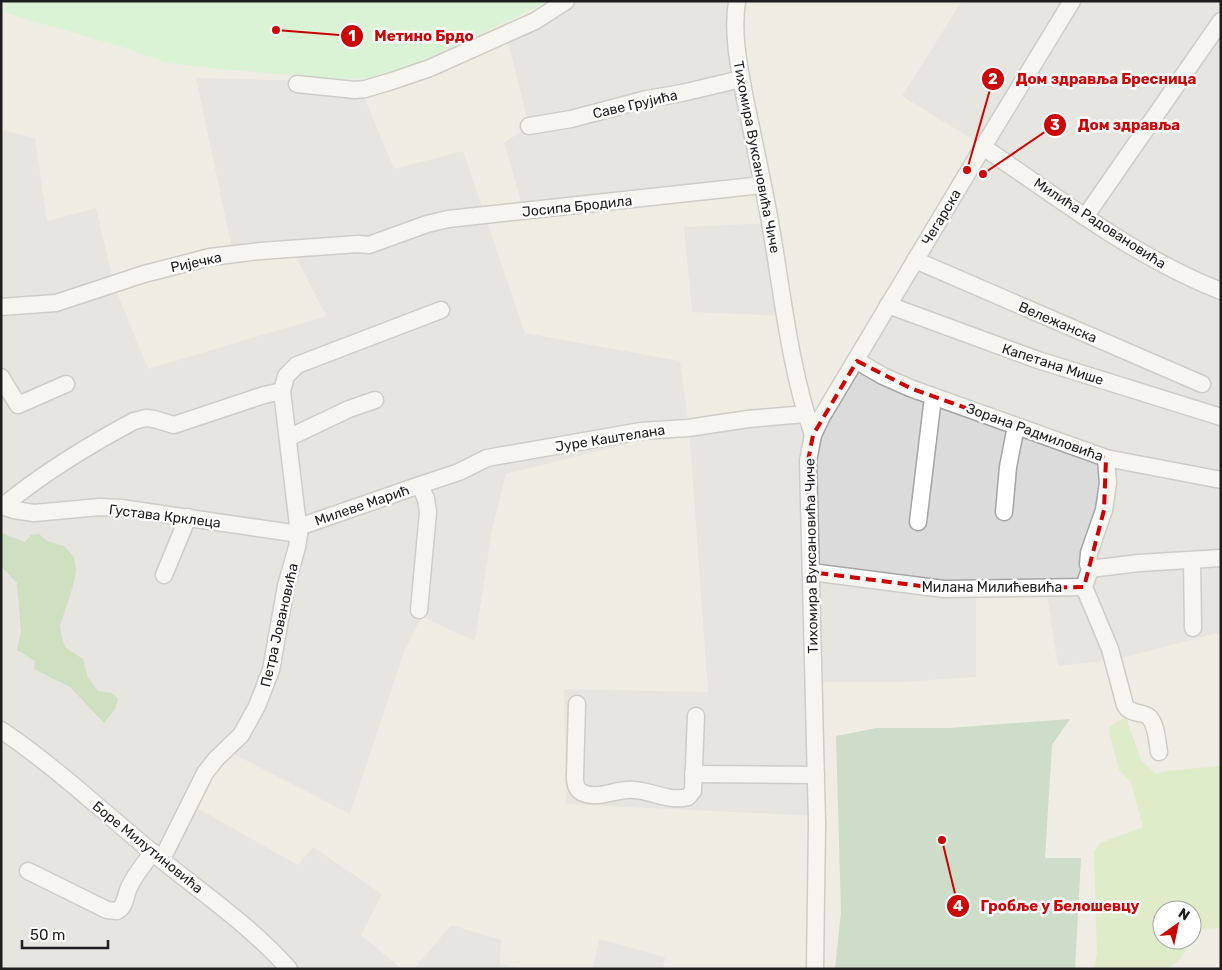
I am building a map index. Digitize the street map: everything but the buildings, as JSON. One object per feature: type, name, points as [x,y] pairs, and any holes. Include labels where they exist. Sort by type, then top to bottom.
[{"type":"street","points":[[297,84],[355,90],[376,86],[430,68],[535,21],[566,1]]},
{"type":"street","name":"Тихомира Вуксановића Чиче","points":[[737,1],[735,37],[741,79],[762,185],[793,364],[805,414],[813,435],[808,461],[816,775],[817,904],[815,969]]},
{"type":"street","name":"Чегарска","points":[[813,435],[888,305],[1072,1]]},
{"type":"street","points":[[1086,217],[1221,21]]},
{"type":"street","name":"Саве Грујића","points":[[529,126],[571,119],[741,79]]},
{"type":"street","name":"Милића Радовановића","points":[[983,147],[1086,217],[1180,273],[1221,291]]},
{"type":"street","name":"Јосипа Бродила","points":[[394,236],[427,224],[448,219],[762,185]]},
{"type":"street","name":"Ријечка","points":[[1,307],[56,303],[144,274],[210,257],[260,251],[358,244],[369,245],[394,236]]},
{"type":"street","name":"Вележанска","points":[[915,260],[1202,384]]},
{"type":"street","name":"Капетана Мише","points":[[888,305],[1038,360],[1221,417]]},
{"type":"street","points":[[2,506],[65,463],[134,421],[146,418],[174,425],[264,395],[282,391],[286,376],[297,365],[441,310]]},
{"type":"street","name":"Зорана Радмиловића","points":[[856,361],[894,382],[1106,458],[1221,480]]},
{"type":"street","points":[[1,377],[18,405],[66,384]]},
{"type":"street","name":"Петра Јовановића","points":[[28,871],[107,910],[117,911],[121,909],[134,878],[157,856],[206,773],[241,734],[258,706],[271,670],[286,586],[297,547],[299,530],[282,391]]},
{"type":"street","points":[[918,522],[933,397]]},
{"type":"street","points":[[288,438],[341,413],[375,400]]},
{"type":"street","name":"Јуре Каштелана","points":[[420,485],[459,472],[487,458],[641,431],[688,428],[748,419],[805,414]]},
{"type":"street","points":[[1004,512],[1008,468],[1016,426]]},
{"type":"street","points":[[1106,458],[1108,483],[1106,496],[1100,523],[1089,554],[1088,564],[1090,569],[1084,587],[1110,649],[1125,705],[1130,711],[1147,715],[1151,718],[1159,752]]},
{"type":"street","name":"Милеве Марић","points":[[299,530],[420,485],[426,499],[428,512],[419,610]]},
{"type":"street","name":"Густава Крклеца","points":[[2,506],[34,513],[111,507],[252,528],[299,530]]},
{"type":"street","points":[[164,575],[188,517]]},
{"type":"street","points":[[1090,569],[1138,563],[1221,558]]},
{"type":"street","points":[[1192,561],[1193,628]]},
{"type":"street","name":"Милана Милићевића","points":[[811,572],[944,589],[1084,587]]},
{"type":"street","points":[[577,704],[576,786],[581,792],[594,795],[633,789],[670,798],[688,797],[692,791],[696,716]]},
{"type":"street","name":"Боре Милутиновића","points":[[1,730],[246,926],[289,969]]},
{"type":"street","points":[[693,774],[816,775]]},
{"type":"highlighted area","points":[[857,361],[910,388],[1106,458],[1104,510],[1084,587],[944,589],[811,572],[808,461],[813,435],[821,418]]},
{"type":"shaded area","points":[[565,1],[726,1],[812,434],[983,146],[902,96],[962,1],[1221,1],[1221,632],[1114,660],[1058,666],[1046,588],[976,590],[976,677],[901,682],[814,682],[817,816],[566,804],[564,689],[708,692],[689,428],[805,415],[785,316],[692,312],[684,227],[770,223],[762,186],[524,212],[504,143],[529,126],[506,34]]},
{"type":"shaded area","points":[[196,78],[358,82],[394,169],[463,151],[525,333],[680,361],[689,428],[506,474],[492,530],[475,641],[422,617],[405,649],[350,814],[226,750],[190,804],[298,865],[313,847],[382,894],[361,935],[402,969],[1,969],[1,130],[35,138],[47,221],[96,208],[114,285],[148,369],[326,316],[292,249],[233,254]]},
{"type":"shaded area","points":[[451,925],[501,940],[500,964],[525,969],[414,969]]},
{"type":"shaded area","points":[[599,939],[665,957],[663,969],[593,969]]},
{"type":"green space","points":[[7,1],[549,1],[442,52],[386,75],[348,80],[168,63],[119,46],[6,13]]},
{"type":"green space","points":[[1,533],[25,542],[31,535],[39,534],[47,541],[64,546],[74,557],[76,571],[60,626],[62,638],[66,648],[83,659],[88,678],[98,691],[112,693],[118,699],[115,709],[104,723],[70,687],[34,669],[35,661],[17,650],[21,632],[17,583],[1,566]]},
{"type":"green space","points":[[1126,717],[1141,760],[1156,774],[1166,771],[1221,766],[1221,928],[1202,929],[1202,900],[1152,900],[1152,950],[1186,950],[1176,963],[1160,969],[1094,969],[1097,954],[1094,851],[1100,843],[1143,827],[1131,782],[1119,770],[1109,732],[1110,726]]},
{"type":"green space","points":[[1070,719],[1052,745],[1045,858],[1081,858],[1075,969],[835,969],[841,912],[836,736],[877,728],[949,728]]},
{"type":"place","name":"Метино Брдо","points":[[276,30]]},
{"type":"place","name":"Дом здравља Бресница","points":[[967,170]]},
{"type":"place","name":"Дом здравља","points":[[983,174]]},
{"type":"place","name":"Гробље у Белошевцу","points":[[942,840]]}]
